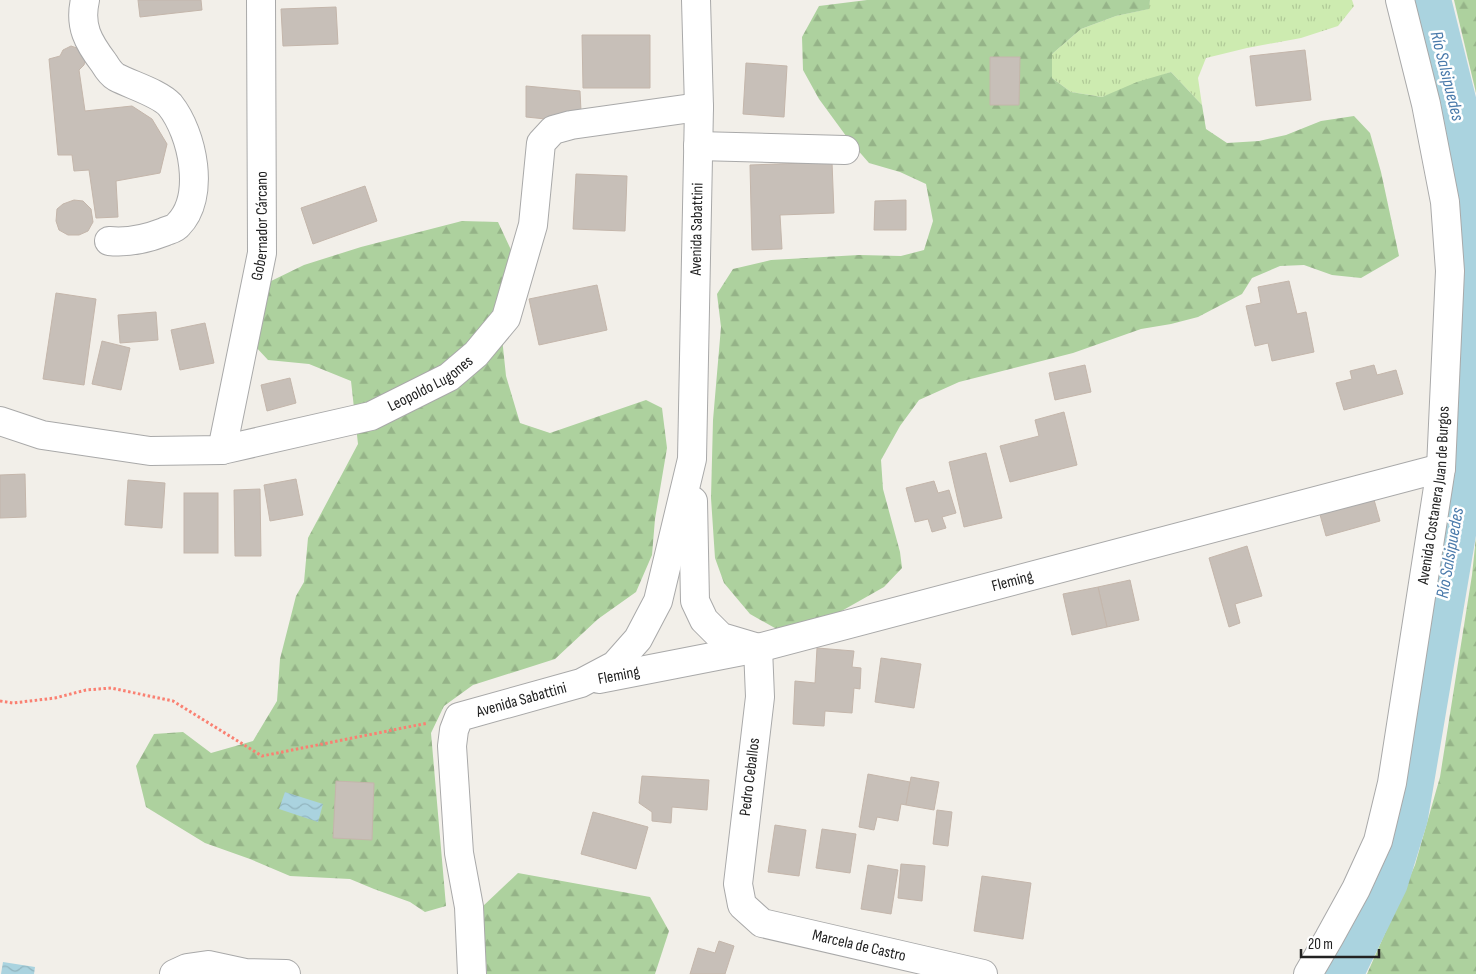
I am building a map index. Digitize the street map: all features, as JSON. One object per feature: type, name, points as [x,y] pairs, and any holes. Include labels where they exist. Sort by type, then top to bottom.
[{"type":"street","points":[[84,0],[84,30],[93,48],[114,76],[169,104],[184,127],[194,162],[192,204],[177,227],[150,237],[124,242],[109,241]]},
{"type":"street","name":"Gobernador Cárcano","points":[[222,450],[262,253],[261,0]]},
{"type":"street","name":"Avenida Sabattini","points":[[696,0],[699,107],[692,459],[695,601],[704,620],[721,638],[758,648]]},
{"type":"street","name":"Avenida Costanera Juan de Burgos","points":[[1308,974],[1356,889],[1378,840],[1392,783],[1441,468],[1450,271],[1445,202],[1426,104],[1400,0]]},
{"type":"street","name":"Leopoldo Lugones","points":[[0,421],[42,435],[150,451],[222,450],[371,416],[449,377],[476,354],[506,318],[534,226],[541,143],[553,130],[571,125],[699,107]]},
{"type":"street","points":[[698,146],[845,150]]},
{"type":"street","name":"Avenida Sabattini","points":[[472,974],[469,907],[460,853],[452,746],[454,730],[459,717],[581,683],[615,665],[638,639],[658,601],[692,459]]},
{"type":"street","name":"Fleming","points":[[581,683],[758,648],[1441,468]]},
{"type":"street","name":"Pedro Ceballos","points":[[742,905],[738,884],[760,697],[758,648]]},
{"type":"street","name":"Marcela de Castro","points":[[742,905],[762,923],[983,974]]},
{"type":"street","points":[[174,974],[187,968],[208,965],[218,971],[286,974]]},
{"type":"path","points":[[0,701],[13,703],[55,698],[86,690],[111,688],[173,701],[262,756],[459,717]]},
{"type":"green space","points":[[867,0],[1150,0],[1149,9],[1116,16],[1081,29],[1052,54],[1052,78],[1071,92],[1102,97],[1137,82],[1171,72],[1202,105],[1206,129],[1227,143],[1259,141],[1286,135],[1321,121],[1354,116],[1370,133],[1381,172],[1399,256],[1361,278],[1332,275],[1304,265],[1280,266],[1252,278],[1242,294],[1198,317],[1141,329],[1073,353],[959,382],[919,400],[900,426],[881,460],[883,489],[900,552],[902,568],[884,587],[838,613],[782,632],[750,614],[724,583],[715,558],[711,498],[713,420],[721,327],[717,294],[733,269],[771,260],[859,255],[901,256],[924,250],[933,221],[926,184],[900,172],[869,163],[849,140],[819,99],[803,70],[802,37],[819,6]]},
{"type":"green space","points":[[1150,0],[1352,0],[1354,6],[1338,26],[1301,38],[1206,58],[1198,78],[1202,105],[1171,72],[1102,97],[1071,92],[1052,78],[1052,54],[1081,29],[1116,16],[1148,9]]},
{"type":"green space","points":[[1454,0],[1476,0],[1476,93]]},
{"type":"green space","points":[[462,221],[498,222],[512,252],[499,309],[506,376],[520,423],[550,433],[646,400],[662,408],[667,448],[655,519],[652,555],[636,592],[598,619],[555,659],[473,685],[444,706],[431,733],[446,906],[425,912],[410,902],[350,879],[290,876],[205,843],[146,807],[136,766],[154,734],[183,732],[211,753],[253,741],[277,701],[280,659],[296,596],[304,582],[308,538],[358,444],[351,381],[309,364],[268,360],[255,346],[267,283],[304,265],[361,247]]},
{"type":"green space","points":[[1476,537],[1476,974],[1367,974],[1415,865],[1440,777],[1472,575]]},
{"type":"green space","points":[[518,873],[650,897],[669,931],[655,974],[487,974],[482,907]]},
{"type":"water","points":[[285,792],[323,804],[318,822],[279,809]]},
{"type":"water","points":[[3,962],[35,967],[34,974],[1,974]]},
{"type":"building","points":[[138,0],[201,0],[202,10],[140,17]]},
{"type":"building","points":[[336,7],[338,44],[283,46],[281,9]]},
{"type":"building","points":[[582,35],[650,35],[650,88],[583,88]]},
{"type":"building","points":[[71,46],[80,49],[86,57],[84,65],[79,70],[85,111],[132,106],[152,119],[167,144],[160,173],[116,181],[118,217],[96,218],[89,170],[74,171],[72,155],[58,155],[49,59],[60,56],[63,50]]},
{"type":"building","points":[[1305,50],[1311,100],[1256,106],[1250,56]]},
{"type":"building","points":[[990,57],[1020,57],[1019,105],[990,105]]},
{"type":"building","points":[[746,63],[787,66],[784,117],[743,114]]},
{"type":"building","points":[[526,86],[580,91],[581,111],[556,120],[526,117]]},
{"type":"building","points":[[832,162],[834,213],[780,215],[782,249],[752,250],[750,165]]},
{"type":"building","points":[[576,174],[627,176],[625,231],[573,229]]},
{"type":"building","points":[[365,186],[377,221],[313,244],[301,208]]},
{"type":"building","points":[[74,200],[83,201],[91,209],[93,222],[88,231],[79,235],[68,235],[59,230],[56,221],[57,209],[63,204]]},
{"type":"building","points":[[906,200],[906,230],[874,230],[875,201]]},
{"type":"building","points":[[1289,281],[1297,314],[1306,312],[1314,352],[1272,361],[1268,343],[1255,346],[1246,306],[1261,303],[1258,287]]},
{"type":"building","points":[[597,285],[607,330],[539,345],[529,299]]},
{"type":"building","points":[[56,293],[96,299],[84,385],[43,379]]},
{"type":"building","points":[[156,312],[158,340],[120,343],[118,315]]},
{"type":"building","points":[[205,323],[214,363],[180,370],[171,330]]},
{"type":"building","points":[[102,341],[130,348],[121,390],[92,384]]},
{"type":"building","points":[[1085,365],[1091,392],[1055,400],[1049,373]]},
{"type":"building","points":[[1374,365],[1377,375],[1396,370],[1403,394],[1344,410],[1336,383],[1352,379],[1350,371]]},
{"type":"building","points":[[290,378],[296,403],[267,411],[261,385]]},
{"type":"building","points":[[1064,412],[1077,465],[1010,482],[1000,446],[1039,436],[1035,420]]},
{"type":"building","points":[[986,453],[1002,518],[964,527],[949,462]]},
{"type":"building","points":[[25,474],[26,517],[0,518],[0,475]]},
{"type":"building","points":[[296,479],[303,515],[270,521],[264,485]]},
{"type":"building","points":[[128,480],[165,483],[162,528],[125,525]]},
{"type":"building","points":[[934,481],[938,493],[949,490],[956,513],[942,517],[946,528],[932,532],[928,519],[915,522],[906,488]]},
{"type":"building","points":[[260,489],[261,556],[235,556],[234,490]]},
{"type":"building","points":[[1371,489],[1380,521],[1326,536],[1317,504]]},
{"type":"building","points":[[184,493],[218,493],[218,553],[184,553]]},
{"type":"building","points":[[1247,546],[1262,596],[1235,604],[1240,623],[1229,627],[1209,558]]},
{"type":"building","points":[[1130,580],[1139,620],[1107,627],[1098,587]]},
{"type":"building","points":[[1098,587],[1107,627],[1072,635],[1063,594]]},
{"type":"building","points":[[817,648],[854,651],[852,667],[861,668],[860,689],[854,688],[852,713],[825,711],[824,726],[793,724],[795,681],[815,683]]},
{"type":"building","points":[[881,658],[921,664],[914,708],[875,702]]},
{"type":"building","points":[[868,774],[910,782],[906,805],[901,804],[898,821],[877,817],[874,830],[859,827]]},
{"type":"building","points":[[642,776],[709,780],[707,810],[672,807],[671,823],[652,821],[652,812],[639,803]]},
{"type":"building","points":[[911,777],[939,782],[934,810],[906,805]]},
{"type":"building","points":[[336,781],[374,783],[372,840],[333,838]]},
{"type":"building","points":[[937,810],[952,812],[948,846],[933,844]]},
{"type":"building","points":[[593,812],[648,827],[636,869],[581,854]]},
{"type":"building","points":[[775,825],[806,830],[799,876],[768,872]]},
{"type":"building","points":[[822,829],[856,834],[850,873],[816,868]]},
{"type":"building","points":[[901,864],[925,866],[922,901],[898,898]]},
{"type":"building","points":[[868,865],[898,870],[891,914],[861,909]]},
{"type":"building","points":[[982,876],[1031,883],[1023,939],[974,931]]},
{"type":"building","points":[[719,941],[734,946],[725,974],[690,974],[698,948],[715,953]]},
{"type":"waterway","name":"Río Salsipuedes","points":[[1340,974],[1385,882],[1405,817],[1464,469],[1470,330],[1465,148],[1428,0]]}]
